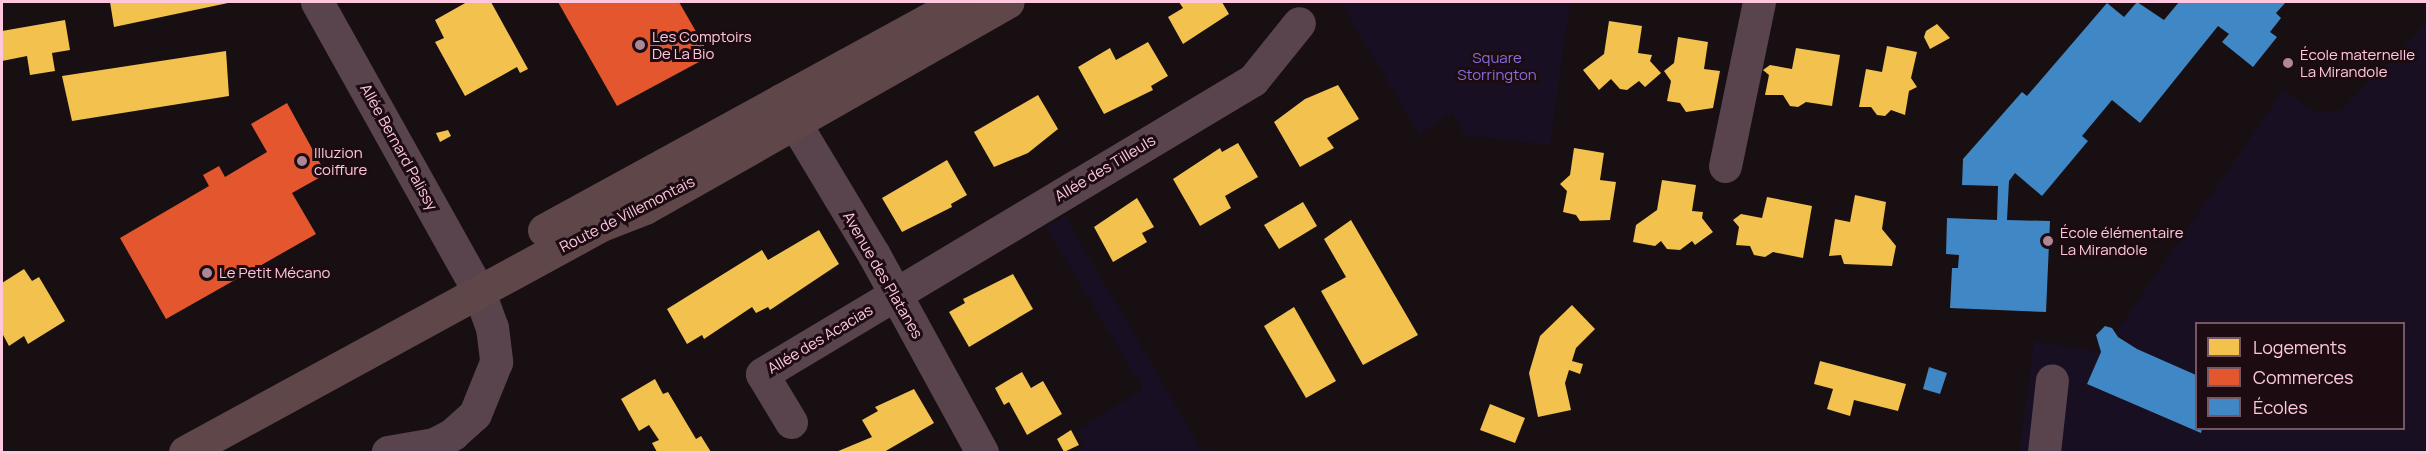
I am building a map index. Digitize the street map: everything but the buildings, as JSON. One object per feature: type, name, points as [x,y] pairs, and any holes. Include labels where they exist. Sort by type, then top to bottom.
[{"type":"main road","name":"Route de Villemontais","points":[[788,112],[961,2]]},
{"type":"main road","name":"Route de Villemontais","points":[[185,453],[243,419],[295,380],[788,112],[1007,2]]},
{"type":"street","name":"Allée Bernard Palissy","points":[[317,2],[474,283],[492,327],[496,362],[475,414],[453,434],[434,444],[388,453]]},
{"type":"street","points":[[1725,166],[1759,2]]},
{"type":"street","name":"Allée des Tilleuls","points":[[895,293],[1253,80],[1299,23]]},
{"type":"street","name":"Avenue des Platanes","points":[[788,112],[895,293],[982,453]]},
{"type":"street","name":"Allée des Acacias","points":[[791,422],[762,374],[895,293]]},
{"type":"street","points":[[2044,453],[2052,380]]},
{"type":"green space","name":"Square Storrington","points":[[1340,2],[1570,2],[1550,145],[1464,135],[1452,112],[1420,135]]},
{"type":"green space","points":[[2427,22],[2427,452],[2019,452],[2034,341],[2101,352],[2088,385],[2200,432],[2201,430],[2405,430],[2405,322],[2195,322],[2195,375],[2137,349],[2116,332],[2284,89],[2308,108],[2321,112],[2341,110]]},
{"type":"green space","points":[[1065,216],[1203,452],[1075,452],[1085,446],[1077,430],[1143,389],[1046,227]]},
{"type":"place","name":"Les Comptoirs De La Bio","points":[[640,45]]},
{"type":"place","name":"École maternelle La Mirandole","points":[[2288,63]]},
{"type":"place","name":"Illuzion coiffure","points":[[302,161]]},
{"type":"place","name":"École élémentaire La Mirandole","points":[[2048,241]]},
{"type":"place","name":"Le Petit Mécano","points":[[207,273]]}]
